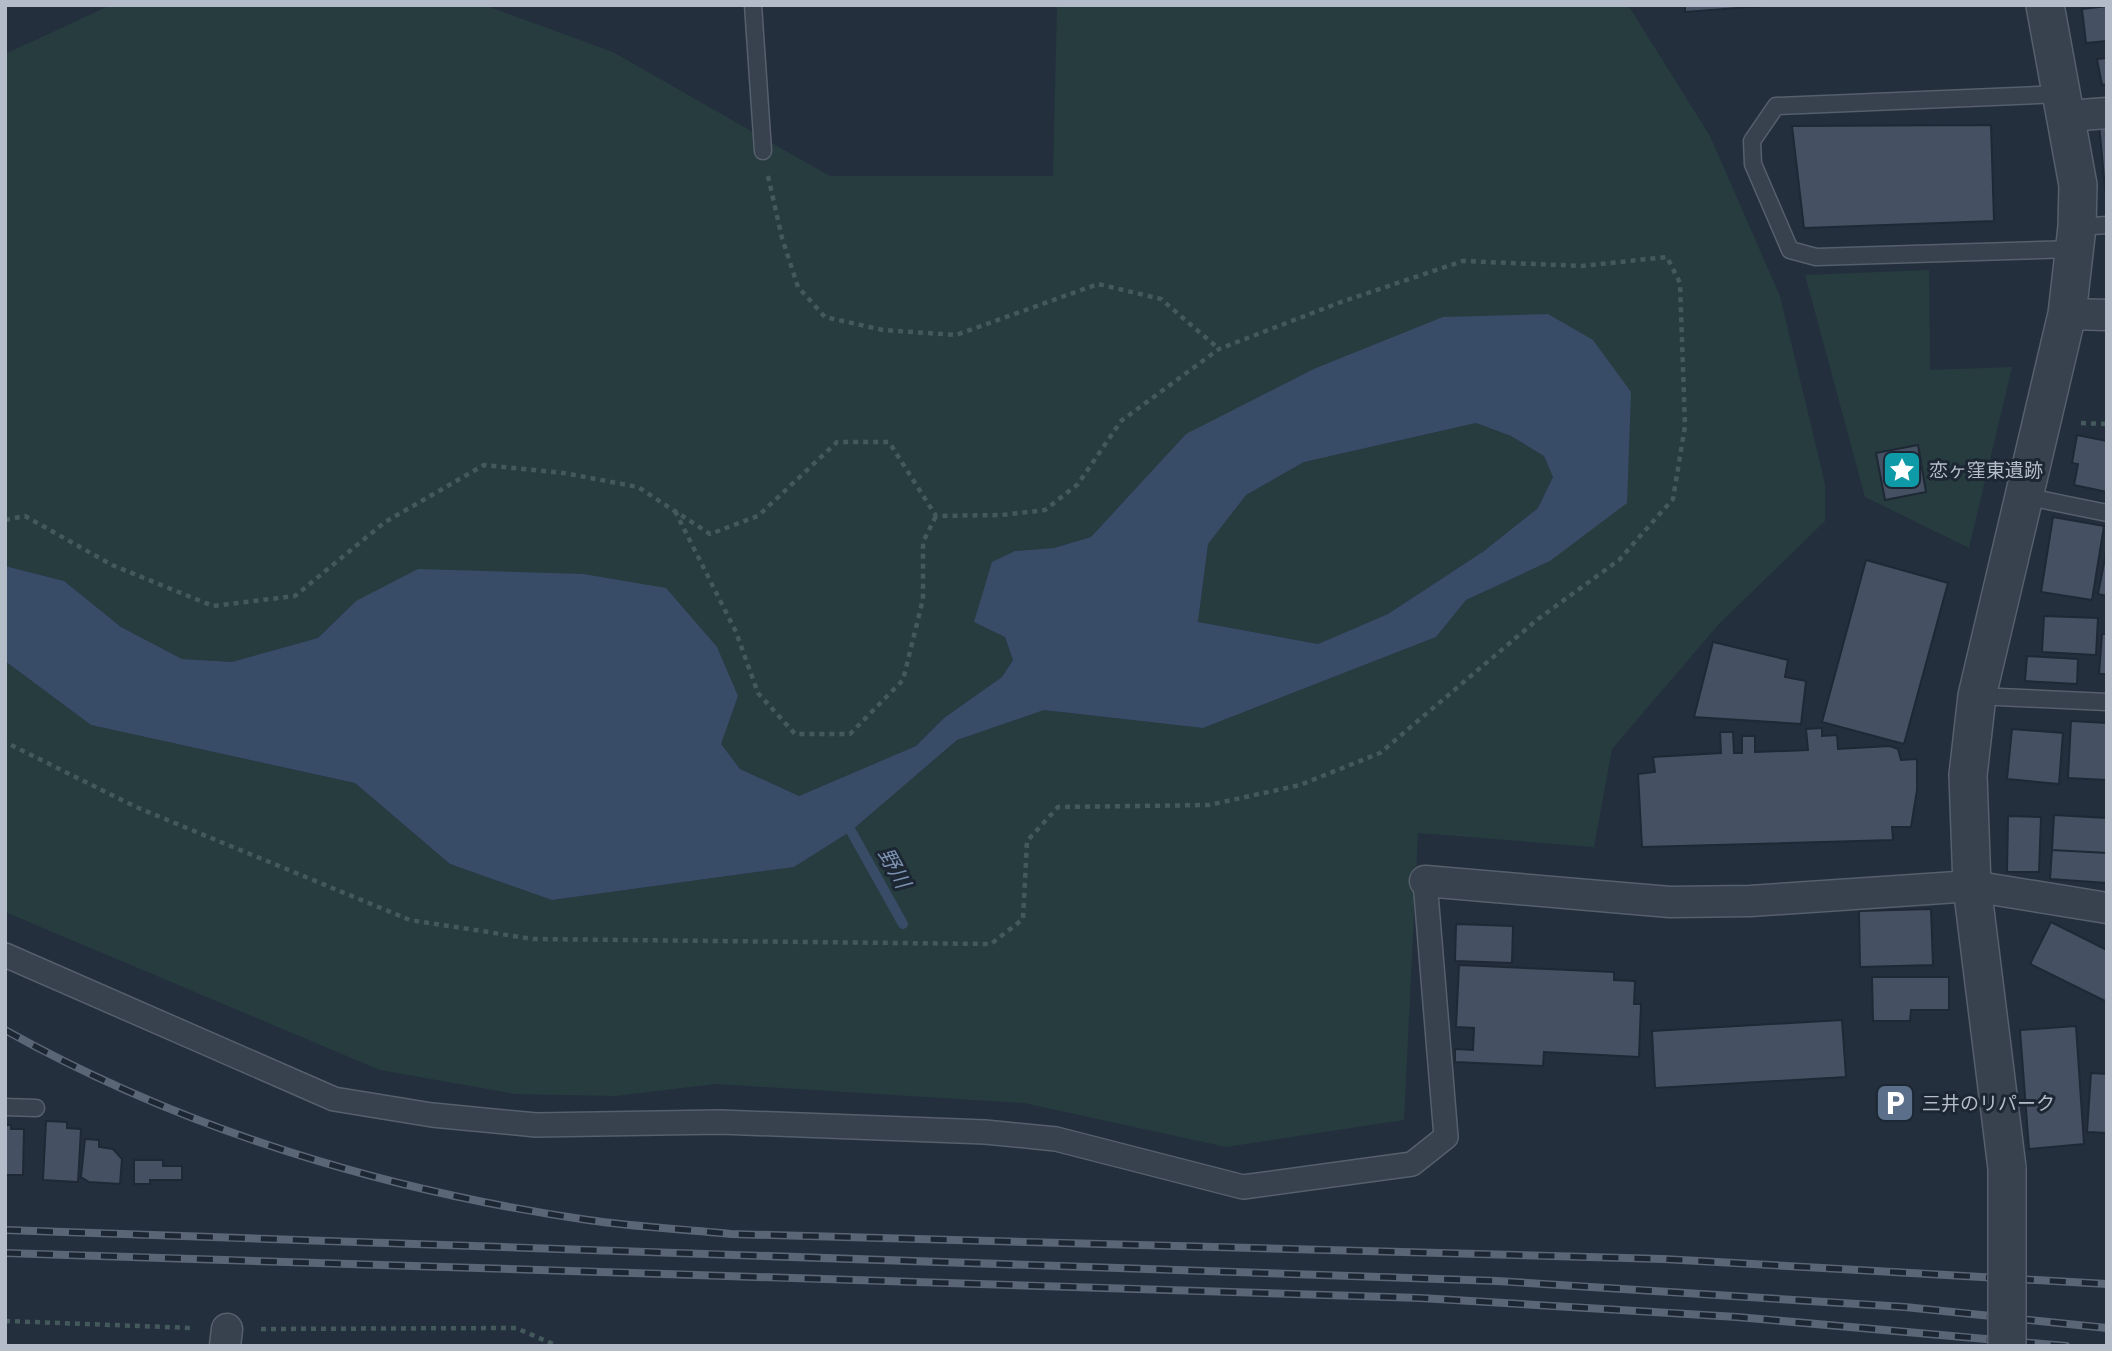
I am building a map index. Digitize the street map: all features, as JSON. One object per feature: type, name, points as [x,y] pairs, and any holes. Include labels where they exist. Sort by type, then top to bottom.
[{"type":"street","points":[[2007,1346],[2007,1168],[1972,886],[1968,775],[1977,696],[2086,234],[2045,5]]},
{"type":"street","points":[[2065,105],[2107,113]]},
{"type":"street","points":[[2067,314],[2107,315]]},
{"type":"street","points":[[5,955],[334,1099],[432,1115],[536,1125],[720,1122],[985,1132],[1056,1139],[1133,1156],[1243,1187],[1412,1164],[1446,1137],[1425,881],[1670,902],[1750,901],[1972,886],[2107,908]]},
{"type":"lane","points":[[753,5],[763,151]]},
{"type":"lane","points":[[2065,105],[1776,106],[1752,141],[1753,164],[1790,250],[1816,257],[2086,234]]},
{"type":"lane","points":[[2024,496],[2107,513]]},
{"type":"lane","points":[[1977,696],[2107,702]]},
{"type":"lane","points":[[5,1107],[36,1108]]},
{"type":"path","points":[[763,151],[782,238],[798,287],[825,317],[883,330],[956,335],[1098,284],[1161,299],[1219,349]]},
{"type":"path","points":[[5,741],[136,807],[410,920],[533,939],[991,944],[1023,919],[1027,841],[1058,807],[1209,805],[1300,785],[1381,752],[1538,619],[1619,560],[1673,499],[1685,426],[1680,283],[1667,257],[1582,266],[1464,261],[1341,302],[1219,349],[1121,421],[1078,484],[1045,510],[1002,515],[936,516]]},
{"type":"path","points":[[5,520],[24,516],[112,565],[213,606],[295,596],[385,522],[484,465],[564,473],[638,487],[710,534],[758,516],[837,442],[889,442],[936,516]]},
{"type":"path","points":[[674,511],[736,632],[758,693],[795,734],[850,734],[903,680],[923,599],[923,542],[936,516]]},
{"type":"path","points":[[5,1321],[226,1338],[516,1328],[558,1346]]},
{"type":"green space","points":[[111,5],[484,5],[613,52],[830,176],[1053,176],[1057,5],[1628,5],[1710,136],[1780,296],[1825,484],[1825,521],[1719,624],[1612,749],[1594,847],[1418,833],[1404,1120],[1226,1147],[1024,1103],[716,1084],[615,1096],[515,1094],[380,1070],[5,912],[5,661],[91,725],[355,783],[450,864],[552,900],[794,867],[851,831],[957,740],[1044,710],[1203,728],[1436,637],[1466,600],[1550,561],[1631,392],[1186,434],[1091,537],[1054,548],[1015,551],[1005,637],[1013,660],[1002,677],[944,718],[916,746],[799,796],[740,769],[720,744],[738,696],[356,601],[318,638],[232,662],[182,659],[121,627],[64,581],[5,566],[5,54]]},
{"type":"green space","points":[[1929,270],[1930,370],[2012,367],[1969,548],[1865,497],[1805,275]]},
{"type":"green space","points":[[1476,423],[1511,436],[1544,456],[1553,477],[1538,508],[1484,551],[1388,614],[1318,644],[1198,622],[1208,544],[1245,495],[1304,462]]},
{"type":"water","points":[[1548,314],[1593,340],[1631,392],[1627,503],[1550,561],[1466,600],[1436,637],[1203,728],[1044,710],[957,740],[851,831],[794,867],[552,900],[450,864],[355,783],[91,725],[5,661],[5,566],[64,581],[121,627],[182,659],[232,662],[318,638],[356,601],[418,569],[583,574],[666,588],[717,647],[738,696],[721,744],[740,769],[799,796],[916,746],[944,718],[1002,677],[1013,660],[1005,637],[974,622],[992,562],[1015,551],[1054,548],[1091,537],[1186,434],[1316,368],[1443,317]],"holes":[[[1476,423],[1511,436],[1544,456],[1553,477],[1538,508],[1484,551],[1388,614],[1318,644],[1198,622],[1208,544],[1246,495],[1304,462]]]},
{"type":"building","points":[[1685,5],[1776,5],[1685,12]]},
{"type":"building","points":[[2107,6],[2107,41],[2086,43],[2082,9]]},
{"type":"building","points":[[2107,58],[2107,84],[2102,85],[2097,59]]},
{"type":"building","points":[[2107,123],[2107,199],[2106,199],[2099,124]]},
{"type":"building","points":[[1991,125],[1994,221],[1804,228],[1792,126]]},
{"type":"building","points":[[2077,435],[2107,441],[2107,492],[2074,485],[2078,464],[2072,463]]},
{"type":"building","points":[[1918,445],[1926,492],[1885,500],[1876,453]]},
{"type":"building","points":[[2053,517],[2104,526],[2092,600],[2041,592]]},
{"type":"building","points":[[2107,548],[2107,596],[2098,594]]},
{"type":"building","points":[[1866,560],[1948,583],[1904,744],[1822,722]]},
{"type":"building","points":[[2044,616],[2098,618],[2096,655],[2042,652]]},
{"type":"building","points":[[2102,634],[2107,634],[2107,674],[2099,674]]},
{"type":"building","points":[[1713,642],[1788,660],[1785,677],[1806,681],[1801,724],[1694,717]]},
{"type":"building","points":[[2027,656],[2078,659],[2077,684],[2025,681]]},
{"type":"building","points":[[2071,721],[2107,723],[2107,780],[2068,778]]},
{"type":"building","points":[[1822,728],[1822,736],[1837,735],[1838,749],[1890,746],[1898,749],[1901,760],[1917,759],[1917,790],[1911,827],[1892,827],[1893,840],[1642,847],[1638,774],[1655,772],[1653,757],[1721,753],[1720,732],[1733,732],[1734,753],[1742,753],[1742,736],[1755,736],[1755,752],[1808,750],[1806,729]]},
{"type":"building","points":[[2012,729],[2063,733],[2059,784],[2007,779]]},
{"type":"building","points":[[2054,815],[2107,818],[2107,853],[2052,850]]},
{"type":"building","points":[[2008,816],[2041,817],[2039,872],[2007,872]]},
{"type":"building","points":[[2052,850],[2107,853],[2107,883],[2050,879]]},
{"type":"building","points":[[1931,909],[1933,965],[1860,967],[1859,911]]},
{"type":"building","points":[[2051,922],[2107,950],[2107,1002],[2030,964]]},
{"type":"building","points":[[1456,924],[1513,926],[1512,963],[1455,961]]},
{"type":"building","points":[[1459,965],[1614,972],[1614,980],[1635,981],[1634,1004],[1641,1004],[1639,1057],[1544,1052],[1543,1066],[1455,1062],[1455,1049],[1473,1050],[1474,1028],[1456,1027]]},
{"type":"building","points":[[1872,977],[1949,977],[1949,1010],[1911,1010],[1910,1021],[1873,1021]]},
{"type":"building","points":[[1842,1020],[1846,1077],[1655,1088],[1652,1031]]},
{"type":"building","points":[[2076,1026],[2084,1144],[2029,1149],[2020,1030]]},
{"type":"building","points":[[2091,1073],[2107,1074],[2107,1133],[2087,1132]]},
{"type":"building","points":[[46,1121],[67,1122],[67,1128],[81,1129],[78,1182],[43,1180]]},
{"type":"building","points":[[5,1125],[11,1125],[11,1129],[24,1129],[23,1175],[5,1175]]},
{"type":"building","points":[[85,1139],[99,1140],[99,1147],[113,1149],[122,1159],[120,1184],[89,1182],[81,1177]]},
{"type":"building","points":[[134,1160],[163,1160],[163,1166],[182,1166],[182,1180],[150,1180],[150,1184],[134,1184]]},
{"type":"waterway","name":"野川","points":[[851,831],[903,924]]},
{"type":"railway","points":[[5,1030],[73,1066],[143,1098],[288,1152],[437,1192],[513,1208],[606,1222],[731,1234],[1663,1259],[2107,1284]]},
{"type":"railway","points":[[5,1230],[1497,1281],[1905,1307],[2107,1328]]},
{"type":"railway","points":[[5,1253],[1420,1298],[1737,1317],[2066,1346]]},
{"type":"place","name":"恋ヶ窪東遺跡","points":[[1902,470]]},
{"type":"place","name":"三井のリパーク","points":[[1895,1103]]}]
